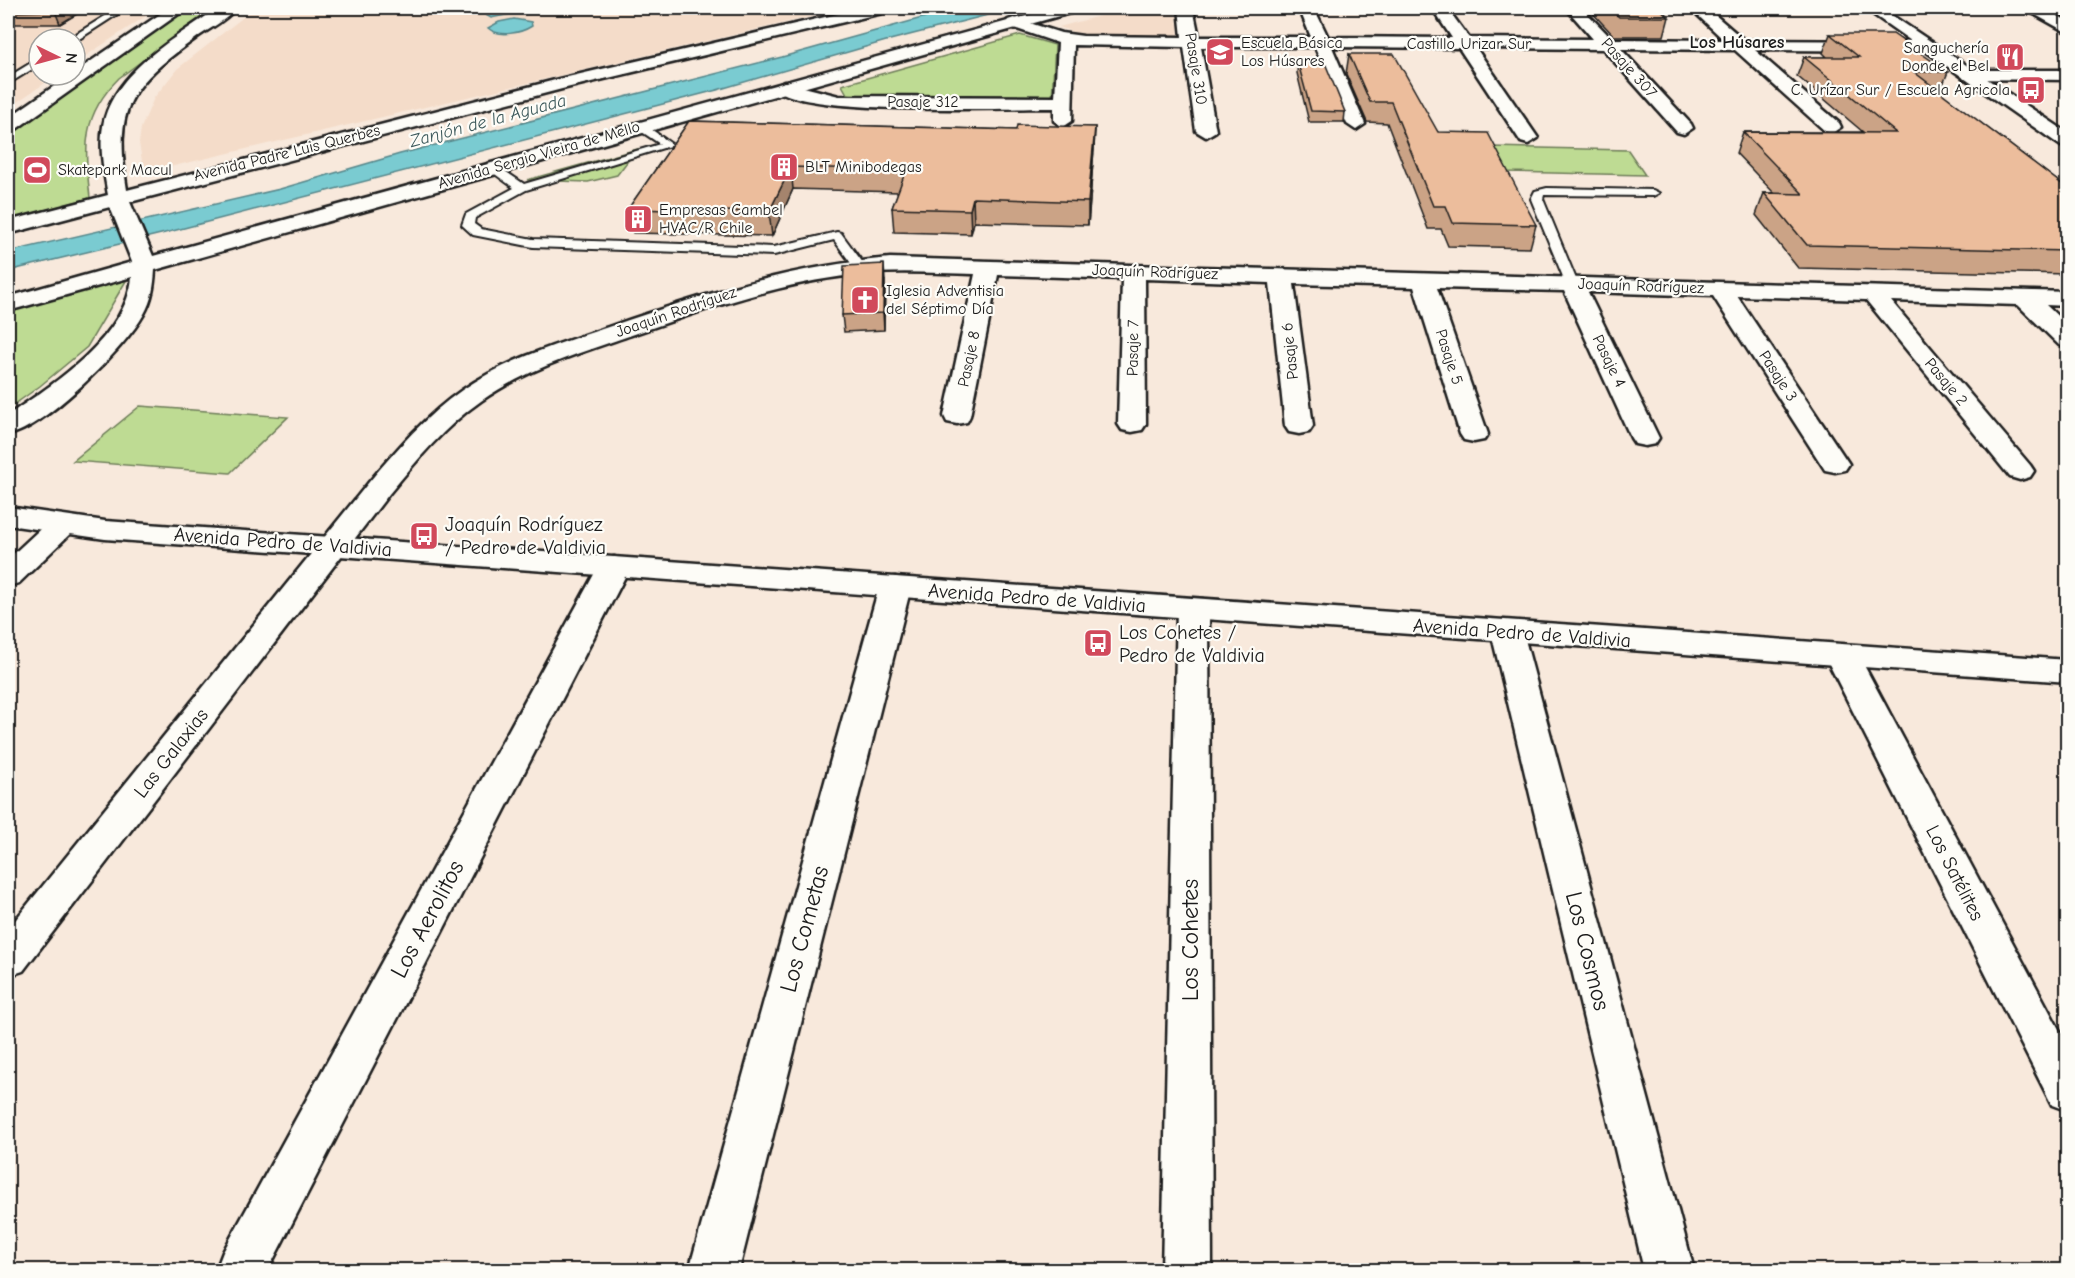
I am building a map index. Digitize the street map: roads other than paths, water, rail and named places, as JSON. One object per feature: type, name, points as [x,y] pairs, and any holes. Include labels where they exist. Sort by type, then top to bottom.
[{"type":"street","points":[[8,126],[179,8]]},
{"type":"street","points":[[8,427],[54,395],[106,348],[132,312],[144,284],[142,257],[120,204],[111,137],[117,109],[134,84],[159,59],[228,8]]},
{"type":"street","name":"Avenida Padre Luis Querbes","points":[[8,226],[120,204],[559,84],[882,8]]},
{"type":"street","name":"Avenida Sergio Vieira de Mello","points":[[8,304],[142,257],[492,167],[1071,8]]},
{"type":"street","name":"Pasaje 310","points":[[1186,8],[1206,130]]},
{"type":"street","points":[[1307,8],[1356,124]]},
{"type":"street","points":[[1440,8],[1528,138]]},
{"type":"street","name":"Pasaje 307","points":[[1574,8],[1684,128]]},
{"type":"street","points":[[1698,8],[1832,128]]},
{"type":"street","points":[[1871,8],[2067,142]]},
{"type":"street","points":[[2031,8],[2067,28]]},
{"type":"street","name":"Castillo Urizar Sur","points":[[1014,23],[1066,40],[1927,46]]},
{"type":"street","name":"Pasaje 312","points":[[784,87],[810,96],[839,101],[1063,112],[1066,40]]},
{"type":"street","points":[[1970,75],[2067,75]]},
{"type":"street","name":"Joaquín Rodríguez","points":[[334,546],[379,488],[436,425],[471,396],[507,373],[553,354],[738,290],[785,278],[860,267],[1134,271],[2067,299]]},
{"type":"street","name":"Pasaje 8","points":[[957,416],[988,268]]},
{"type":"street","name":"Pasaje 7","points":[[1132,424],[1134,271]]},
{"type":"street","name":"Pasaje 6","points":[[1281,276],[1299,426]]},
{"type":"street","name":"Pasaje 5","points":[[1423,280],[1474,434]]},
{"type":"street","name":"Pasaje 4","points":[[1572,284],[1645,438]]},
{"type":"street","name":"Pasaje 3","points":[[1720,288],[1835,464]]},
{"type":"street","name":"Pasaje 2","points":[[1872,293],[2020,471]]},
{"type":"street","points":[[2025,298],[2067,340]]},
{"type":"street","name":"Avenida Pedro de Valdivia","points":[[8,516],[62,525],[334,546],[2067,671]]},
{"type":"street","points":[[8,576],[62,525]]},
{"type":"street","name":"Las Galaxias","points":[[8,959],[334,546]]},
{"type":"street","name":"Los Aerolitos","points":[[241,1270],[614,567]]},
{"type":"street","name":"Los Cometas","points":[[714,1270],[895,587]]},
{"type":"street","name":"Los Cohetes","points":[[1187,1270],[1193,609]]},
{"type":"street","name":"Los Cosmos","points":[[1507,632],[1669,1270]]},
{"type":"street","name":"Los Satélites","points":[[1842,656],[2067,1090]]},
{"type":"lane","points":[[87,30],[123,8]]},
{"type":"lane","points":[[8,81],[27,69]]},
{"type":"lane","points":[[640,126],[668,145],[522,188],[470,216],[468,225],[477,232],[533,243],[774,251],[837,236],[860,267]]},
{"type":"lane","points":[[492,167],[522,188]]},
{"type":"lane","points":[[1572,284],[1537,199],[1539,193],[1547,191],[1653,193]]},
{"type":"water","points":[[541,8],[491,18],[475,9]]},
{"type":"water","points":[[958,8],[1015,8],[886,41],[717,90],[161,234],[8,271],[8,252],[280,189],[400,154],[782,57]]},
{"type":"water","points":[[514,19],[531,22],[532,26],[522,31],[504,34],[488,28],[499,22]]},
{"type":"place","name":"Escuela Básica Los Húsares","points":[[1220,52]]},
{"type":"place","name":"Sanguchería Donde el Bel","points":[[2010,57]]},
{"type":"place","name":"C. Urízar Sur / Escuela Agricola","points":[[2031,90]]},
{"type":"place","name":"BLT Minibodegas","points":[[784,167]]},
{"type":"place","name":"Skatepark Macul","points":[[37,170]]},
{"type":"place","name":"Empresas Cambel HVAC/R Chile","points":[[638,219]]},
{"type":"place","name":"Iglesia Adventisia del Séptimo Día","points":[[865,300]]},
{"type":"place","name":"Joaquín Rodríguez / Pedro de Valdivia","points":[[424,536]]},
{"type":"place","name":"Los Cohetes / Pedro de Valdivia","points":[[1098,643]]},
{"type":"district","name":"Los Húsares","points":[[1737,42]]},
{"type":"water label","name":"Zanjón de la Aguada","points":[[488,121]]}]
